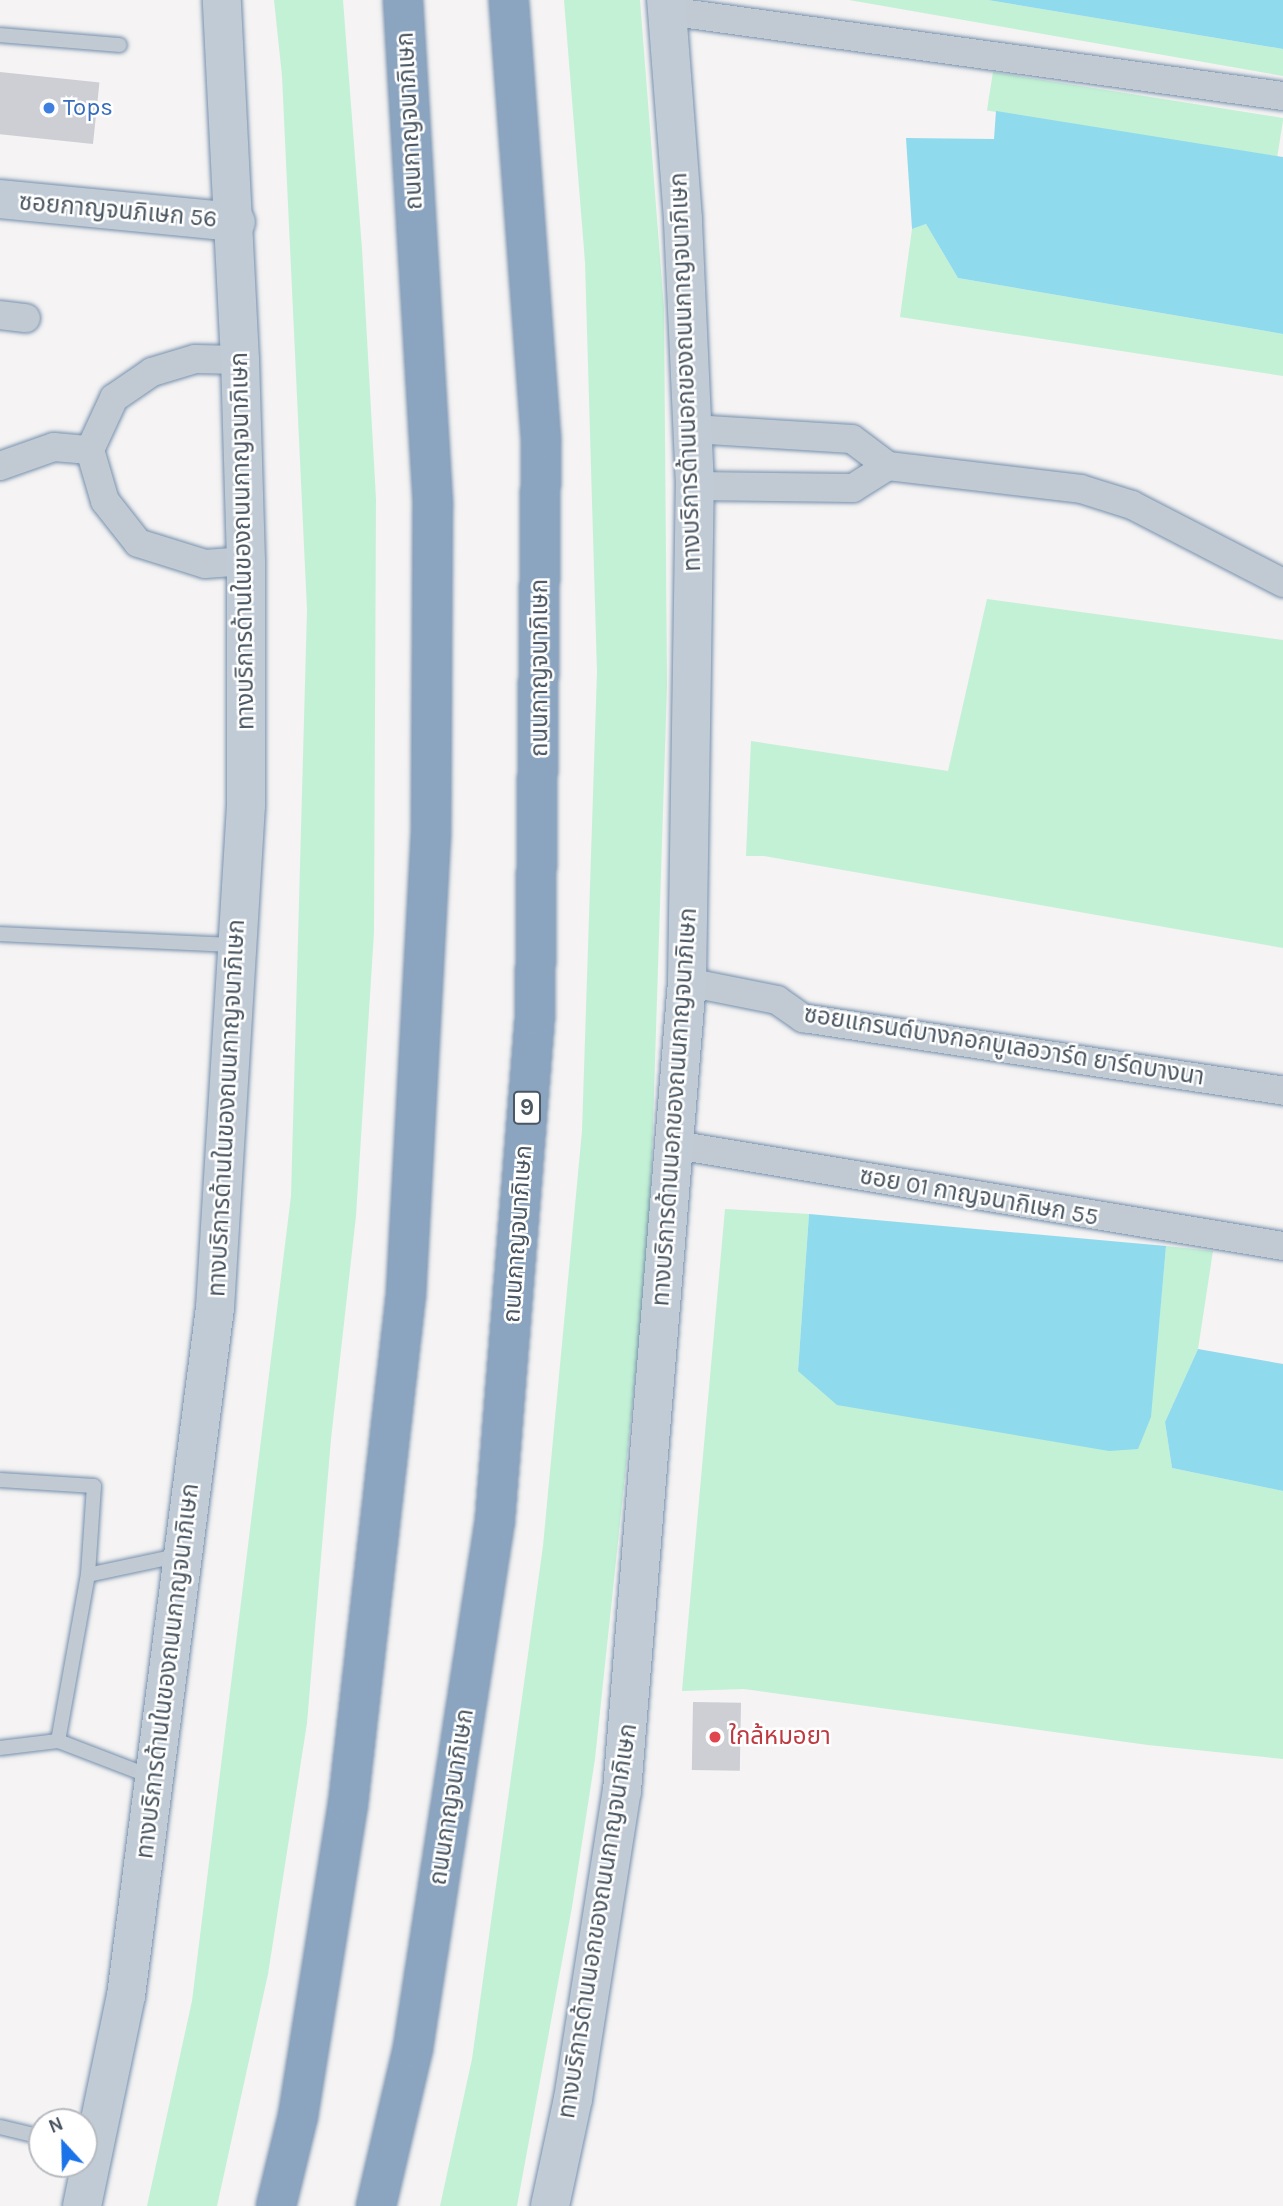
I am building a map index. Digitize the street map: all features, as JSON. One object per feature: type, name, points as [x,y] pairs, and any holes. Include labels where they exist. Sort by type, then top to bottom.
[{"type":"highway","name":"ถนนกาญจนาภิเษก","points":[[276,2206],[298,2116],[348,1804],[406,1294],[431,834],[433,505],[403,0]]},
{"type":"highway","name":"ถนนกาญจนาภิเษก","points":[[376,2206],[413,2048],[495,1520],[535,1014],[541,439],[509,0]]},
{"type":"main road","name":"ทางบริการด้านในของถนนกาญจนาภิเษก","points":[[98,2114],[125,1996],[215,1308],[246,805],[246,561],[236,222],[222,0]]},
{"type":"main road","name":"ทางบริการด้านนอกของถนนกาญจนาภิเษก","points":[[550,2206],[573,2099],[622,1791],[687,982],[695,486],[682,219],[666,6]]},
{"type":"main road","name":"ซอยกาญจนภิเษก 56","points":[[0,199],[236,222]]},
{"type":"main road","name":"ทางบริการด้านในของถนนกาญจนาภิเษก","points":[[82,2206],[86,2178]]},
{"type":"street","points":[[666,6],[1283,96]]},
{"type":"street","points":[[240,360],[195,359],[152,372],[114,398],[90,450],[105,500],[138,543],[205,564],[246,561]]},
{"type":"street","points":[[693,429],[852,439],[888,466],[1081,489],[1132,505],[1283,583]]},
{"type":"street","points":[[0,466],[54,447],[90,450]]},
{"type":"street","points":[[695,486],[853,488],[888,466]]},
{"type":"street","name":"ซอยแกรนด์บางกอกบูเลอวาร์ด ยาร์ดบางนา","points":[[687,982],[777,1000],[803,1018],[1283,1091]]},
{"type":"street","name":"ซอย 01 กาญจนากิเษก 55","points":[[676,1145],[1160,1228],[1283,1246]]},
{"type":"lane","points":[[0,35],[120,45]]},
{"type":"lane","points":[[0,934],[237,945]]},
{"type":"lane","points":[[0,1480],[94,1486],[88,1575],[58,1741]]},
{"type":"lane","points":[[88,1575],[183,1554]]},
{"type":"lane","points":[[0,1748],[58,1741],[154,1777]]},
{"type":"lane","points":[[0,2127],[28,2134]]},
{"type":"green space","points":[[274,0],[343,0],[362,249],[376,499],[374,932],[356,1216],[331,1439],[307,1723],[268,1974],[217,2206],[147,2206],[192,2001],[291,1196],[307,610],[282,76]]},
{"type":"green space","points":[[564,0],[640,0],[664,309],[667,686],[649,1249],[595,1759],[572,1907],[517,2206],[440,2206],[472,2059],[543,1546],[582,1131],[597,672],[585,262]]},
{"type":"green space","points":[[849,0],[988,0],[1283,49],[1283,76]]},
{"type":"green space","points":[[993,72],[1283,118],[1277,157],[987,111]]},
{"type":"green space","points":[[926,224],[958,278],[1283,334],[1283,376],[900,317],[912,229]]},
{"type":"green space","points":[[987,599],[1283,640],[1283,948],[764,856],[746,856],[751,741],[948,771]]},
{"type":"green space","points":[[725,1209],[809,1214],[798,1371],[1159,1322],[1166,1246],[1213,1251],[1198,1349],[1165,1422],[1172,1468],[1283,1491],[1283,1759],[1148,1745],[744,1689],[682,1691]]},
{"type":"water","points":[[988,0],[1283,0],[1283,49]]},
{"type":"water","points":[[996,111],[1283,157],[1283,334],[958,278],[926,224],[912,229],[906,138],[994,139]]},
{"type":"water","points":[[809,1214],[1166,1246],[1151,1417],[1138,1449],[1109,1451],[837,1405],[798,1371]]},
{"type":"water","points":[[1198,1349],[1283,1364],[1283,1491],[1172,1468],[1165,1422]]},
{"type":"building","name":"Tops","points":[[0,72],[99,82],[93,144],[0,134]]},
{"type":"building","name":"ใกล้หมอยา","points":[[693,1702],[741,1703],[740,1771],[692,1770]]},
{"type":"place","name":"Tops","points":[[49,108]]},
{"type":"place","name":"ใกล้หมอยา","points":[[715,1737]]}]
